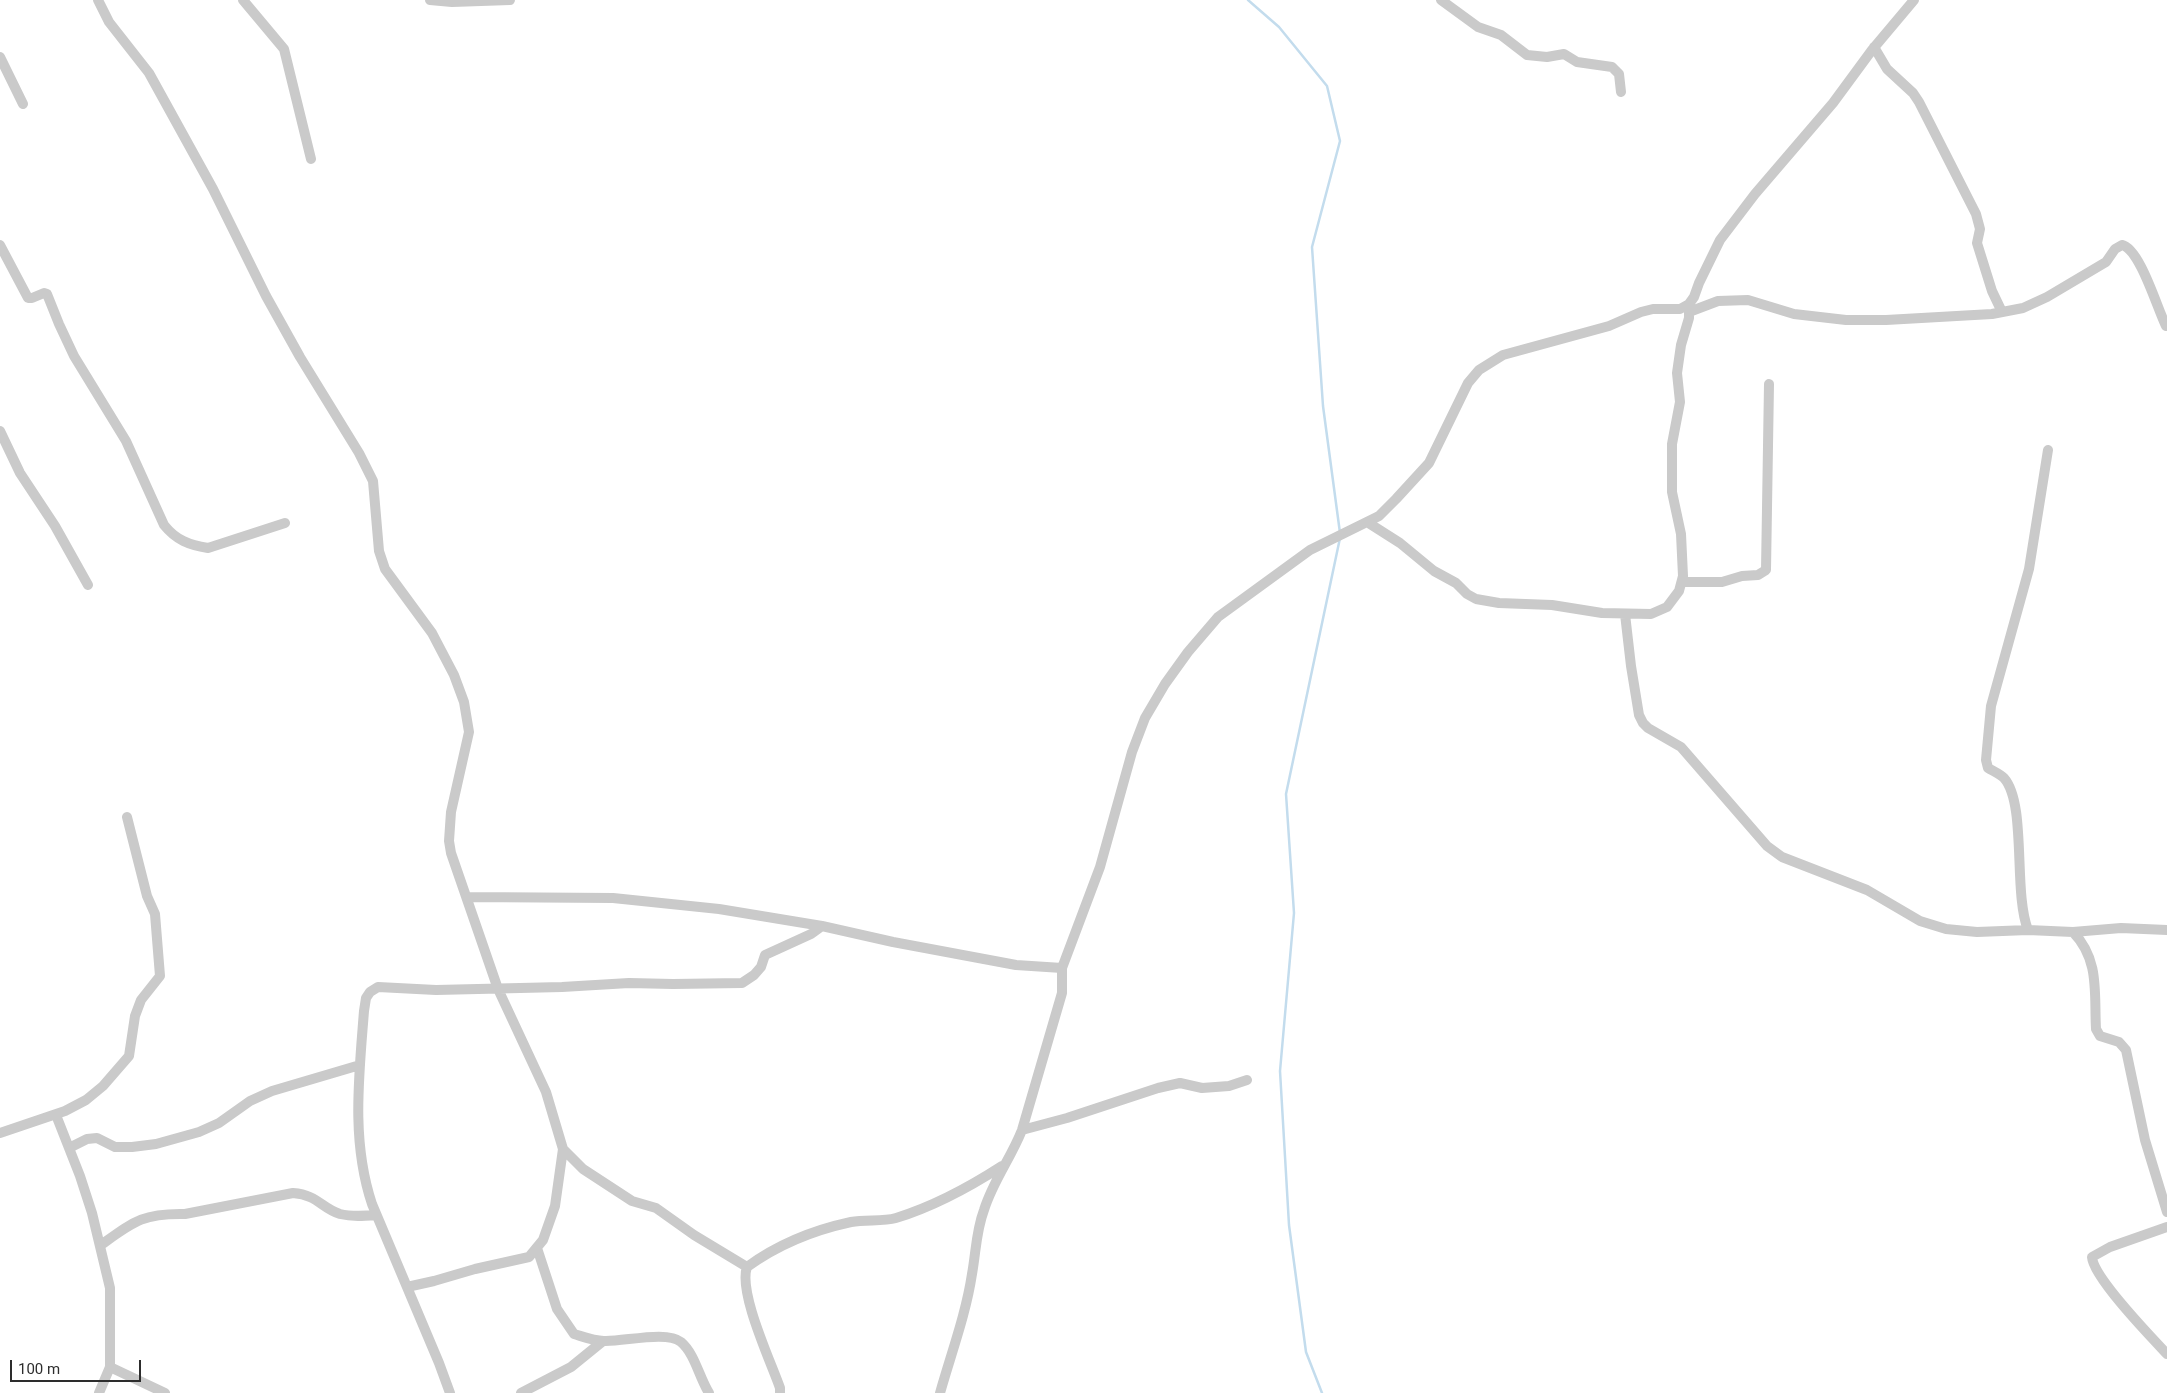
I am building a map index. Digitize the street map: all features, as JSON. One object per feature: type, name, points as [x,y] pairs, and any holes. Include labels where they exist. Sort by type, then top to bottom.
[{"type":"street","points":[[98,0],[109,22],[149,73],[164,99],[271,304],[359,453],[373,481],[379,550],[385,569],[432,633],[454,675],[464,702],[470,732],[451,812],[449,841],[451,853],[498,989],[546,1092],[563,1149],[555,1206],[543,1240],[529,1257],[406,1287]]},
{"type":"street","points":[[243,0],[284,49],[311,159]]},
{"type":"street","points":[[430,0],[452,2],[510,0]]},
{"type":"street","points":[[1441,0],[1478,27],[1501,34],[1527,55],[1547,57],[1566,54],[1571,60],[1577,62],[1612,67],[1619,74],[1621,92]]},
{"type":"street","points":[[1367,522],[1400,543],[1434,571],[1456,583],[1467,594],[1476,599],[1499,603],[1533,603],[1602,613],[1625,614],[1651,614],[1667,607],[1679,592],[1683,582],[1681,534],[1672,492],[1672,452],[1680,402],[1677,384],[1679,359],[1689,308],[1699,282],[1720,240],[1755,194],[1833,103],[1874,47],[1914,0]]},
{"type":"street","points":[[1874,47],[1887,69],[1913,93],[1968,196],[1980,229],[1977,243],[1992,291],[2002,312]]},
{"type":"street","points":[[0,57],[23,104]]},
{"type":"street","points":[[0,245],[28,298],[44,292],[47,294],[74,356],[126,441],[164,525],[172,536],[195,546],[208,548],[285,522]]},
{"type":"street","points":[[940,1393],[968,1294],[977,1235],[983,1210],[1003,1166],[1016,1146],[1022,1130],[1062,993],[1062,968],[1100,867],[1132,752],[1146,718],[1165,684],[1188,652],[1218,617],[1310,550],[1379,516],[1412,484],[1429,463],[1468,383],[1491,362],[1503,355],[1609,326],[1641,312],[1653,309],[1689,308],[1718,301],[1748,300],[1794,314],[1846,320],[1972,316],[2002,312],[2023,308],[2047,296],[2106,262],[2115,249],[2122,245],[2131,249],[2145,273],[2148,286],[2166,326]]},
{"type":"street","points":[[1683,582],[1722,582],[1742,576],[1758,575],[1766,570],[1769,384]]},
{"type":"street","points":[[0,431],[20,473],[55,526],[88,585]]},
{"type":"street","points":[[2028,930],[2021,905],[2016,817],[2012,796],[2003,777],[1988,768],[1986,760],[1991,706],[2029,569],[2048,450]]},
{"type":"street","points":[[1625,614],[1639,715],[1643,723],[1648,728],[1681,747],[1767,846],[1782,857],[1867,890],[1920,922],[1946,929],[1976,932],[2028,930],[2073,932],[2121,928],[2167,930]]},
{"type":"street","points":[[0,1133],[56,1115],[86,1100],[103,1086],[129,1056],[132,1028],[141,1000],[160,976],[155,914],[147,896],[127,817]]},
{"type":"street","points":[[467,897],[613,898],[720,909],[822,926],[894,942],[1007,963],[1062,968]]},
{"type":"street","points":[[450,1393],[376,1215],[363,1179],[359,1148],[358,1100],[365,1004],[370,992],[378,987],[436,990],[629,983],[742,983],[754,975],[760,968],[765,955],[811,934],[822,926]]},
{"type":"street","points":[[2073,932],[2083,942],[2090,956],[2094,973],[2097,1033],[2119,1042],[2126,1050],[2145,1140],[2167,1212]]},
{"type":"street","points":[[69,1148],[87,1139],[97,1138],[115,1147],[132,1147],[156,1144],[199,1132],[219,1123],[250,1101],[272,1091],[360,1065]]},
{"type":"street","points":[[1022,1130],[1067,1118],[1166,1086],[1180,1083],[1202,1088],[1229,1086],[1247,1080]]},
{"type":"street","points":[[56,1115],[89,1204],[101,1245],[110,1288],[110,1367],[99,1393]]},
{"type":"street","points":[[563,1149],[583,1169],[632,1201],[656,1208],[694,1235],[747,1267]]},
{"type":"street","points":[[780,1393],[780,1388],[751,1308],[744,1277],[747,1267],[766,1254],[797,1239],[824,1229],[851,1222],[894,1218],[910,1213],[980,1181],[1003,1166]]},
{"type":"street","points":[[101,1245],[138,1220],[170,1214],[185,1214],[293,1194],[307,1194],[338,1214],[376,1215]]},
{"type":"street","points":[[2167,1227],[2110,1247],[2092,1257],[2093,1264],[2108,1285],[2167,1354]]},
{"type":"street","points":[[537,1248],[557,1309],[574,1334],[603,1341],[660,1337],[670,1337],[680,1341],[688,1350],[709,1393]]},
{"type":"street","points":[[521,1393],[571,1367],[603,1341]]},
{"type":"street","points":[[110,1367],[165,1393]]},
{"type":"waterway","points":[[1248,0],[1279,27],[1327,86],[1340,141],[1312,247],[1323,406],[1340,533]]},
{"type":"waterway","points":[[1322,1393],[1306,1352],[1289,1225],[1280,1071],[1294,913],[1286,794],[1340,538]]}]
